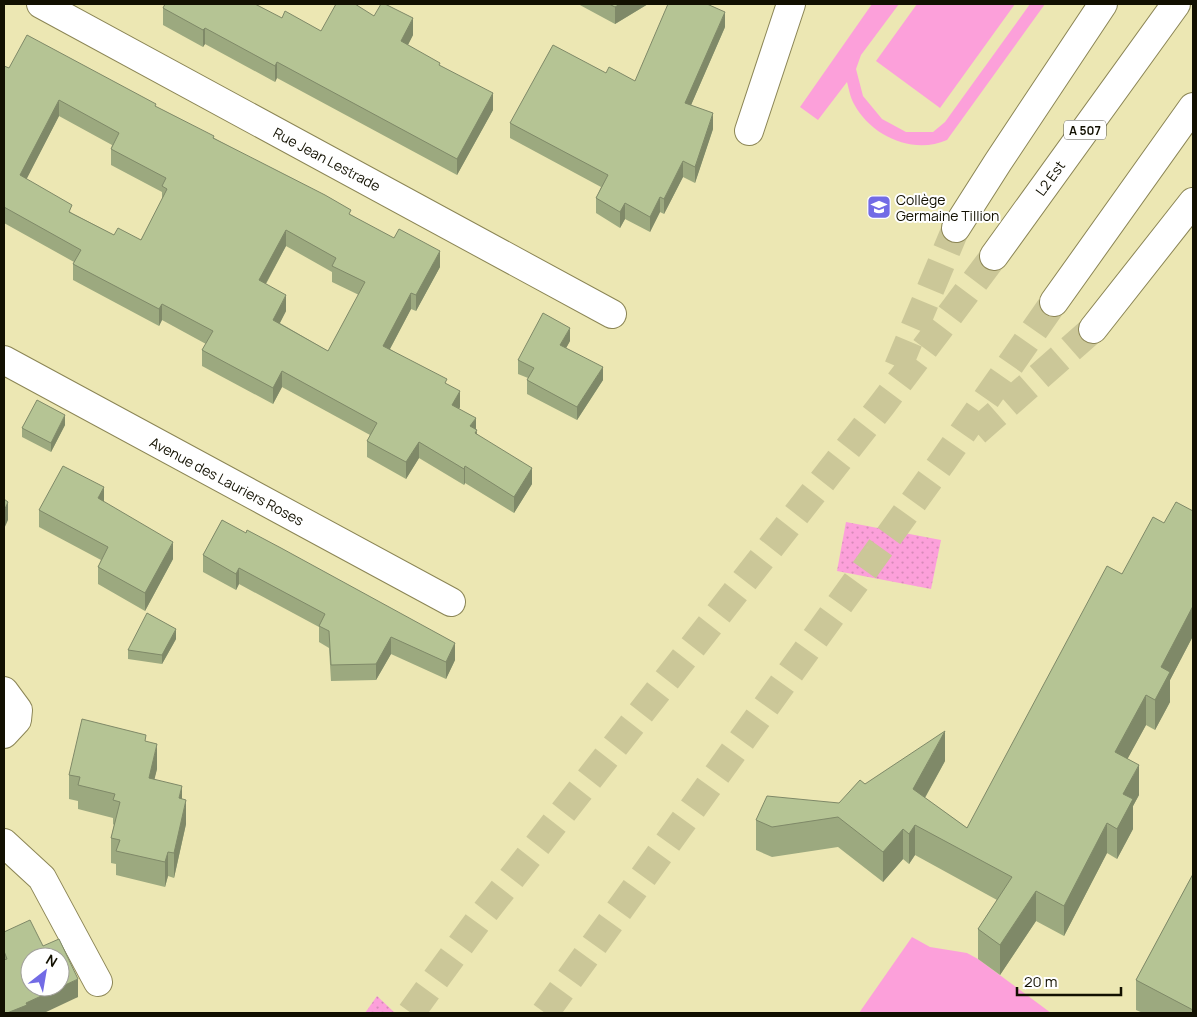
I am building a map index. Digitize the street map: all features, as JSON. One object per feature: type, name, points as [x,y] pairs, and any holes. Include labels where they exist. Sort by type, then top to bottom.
[{"type":"main road","name":"Rue Jean Lestrade","points":[[41,4],[612,314]]},
{"type":"main road","points":[[749,131],[791,4]]},
{"type":"main road","points":[[956,228],[1103,4]]},
{"type":"main road","name":"L2 Est","points":[[994,256],[1176,4]]},
{"type":"main road","points":[[1054,302],[1193,108]]},
{"type":"main road","points":[[1093,329],[1193,202]]},
{"type":"main road","name":"Avenue des Lauriers Roses","points":[[4,360],[451,602]]},
{"type":"main road","points":[[4,691],[18,710],[16,720],[4,734]]},
{"type":"main road","points":[[4,843],[42,878],[98,982]]},
{"type":"shaded area","points":[[872,4],[899,4],[861,55],[856,69],[863,96],[882,119],[906,132],[933,132],[945,122],[1030,4],[1045,4],[947,140],[921,145],[907,144],[894,140],[871,125],[854,104],[847,82],[818,120],[800,107]]},
{"type":"shaded area","points":[[917,4],[1015,4],[940,108],[876,61]]},
{"type":"shaded area","points":[[846,522],[941,540],[931,589],[837,571]]},
{"type":"shaded area","points":[[912,937],[930,947],[967,953],[978,959],[1051,1013],[859,1013]]},
{"type":"shaded area","points":[[377,996],[395,1013],[365,1013]]},
{"type":"building","points":[[165,4],[255,4],[282,18],[285,11],[321,31],[336,4],[355,4],[374,16],[381,4],[385,4],[413,18],[401,41],[440,63],[439,65],[493,93],[457,159],[277,62],[275,66],[205,28],[203,30],[163,8]]},
{"type":"building","points":[[609,4],[620,4],[615,7]]},
{"type":"building","points":[[668,4],[707,4],[725,12],[685,103],[713,113],[695,167],[683,161],[664,199],[660,197],[650,217],[625,203],[620,212],[596,198],[608,175],[510,123],[553,45],[606,73],[609,67],[635,81]]},
{"type":"building","points":[[27,35],[156,104],[155,106],[214,136],[213,138],[325,195],[351,210],[349,214],[394,238],[399,229],[440,251],[416,295],[411,293],[383,346],[447,379],[445,383],[460,391],[452,405],[476,418],[470,426],[477,430],[475,433],[532,468],[514,497],[465,466],[464,469],[419,442],[406,462],[367,441],[377,423],[282,371],[273,388],[202,350],[213,331],[162,304],[159,309],[73,264],[81,250],[4,207],[4,66],[9,68]],"holes":[[[59,100],[119,133],[111,149],[166,178],[162,186],[167,189],[141,240],[118,228],[114,235],[69,212],[72,205],[20,175]],[[286,230],[336,258],[332,266],[365,282],[328,351],[273,320],[286,295],[259,280]]]},
{"type":"building","points":[[543,313],[570,328],[560,345],[603,367],[577,407],[527,380],[534,368],[518,360]]},
{"type":"building","points":[[37,400],[65,415],[51,443],[22,428]]},
{"type":"building","points":[[63,466],[104,487],[98,498],[173,542],[145,593],[98,567],[108,547],[39,510]]},
{"type":"building","points":[[4,499],[8,502],[4,511]]},
{"type":"building","points":[[1176,502],[1193,511],[1193,606],[1161,667],[1170,672],[1155,700],[1146,695],[1115,752],[1139,765],[1123,794],[1133,799],[1117,829],[1107,823],[1064,906],[1036,891],[1000,945],[978,929],[1012,877],[915,825],[909,834],[903,829],[883,852],[838,817],[772,827],[756,820],[767,796],[839,803],[860,780],[865,784],[945,731],[913,789],[967,828],[1107,566],[1122,574],[1153,517],[1164,523]]},
{"type":"building","points":[[222,520],[246,533],[247,530],[455,643],[446,662],[391,637],[376,664],[331,665],[329,631],[319,626],[325,614],[239,568],[236,574],[203,555]]},
{"type":"building","points":[[147,613],[176,629],[162,655],[128,650]]},
{"type":"building","points":[[82,719],[146,735],[145,741],[157,744],[149,778],[182,786],[179,798],[186,800],[174,853],[168,852],[165,862],[116,851],[120,840],[111,838],[120,802],[113,800],[115,794],[78,785],[80,777],[69,775]]},
{"type":"building","points":[[1193,874],[1193,1010],[1136,980]]},
{"type":"building","points":[[30,920],[43,946],[59,939],[63,947],[20,947],[20,997],[39,997],[26,1003],[27,1005],[7,1013],[4,1013],[4,960],[7,959],[4,951],[4,932]]},
{"type":"building","points":[[70,962],[78,979],[70,983]]},
{"type":"tunnel","points":[[898,367],[956,228]]},
{"type":"tunnel","points":[[411,1013],[478,921],[882,405],[994,256]]},
{"type":"tunnel","points":[[545,1013],[943,461],[1054,302]]},
{"type":"tunnel","points":[[976,432],[1093,329]]},
{"type":"place","name":"Collège Germaine Tillion","points":[[879,207]]}]
